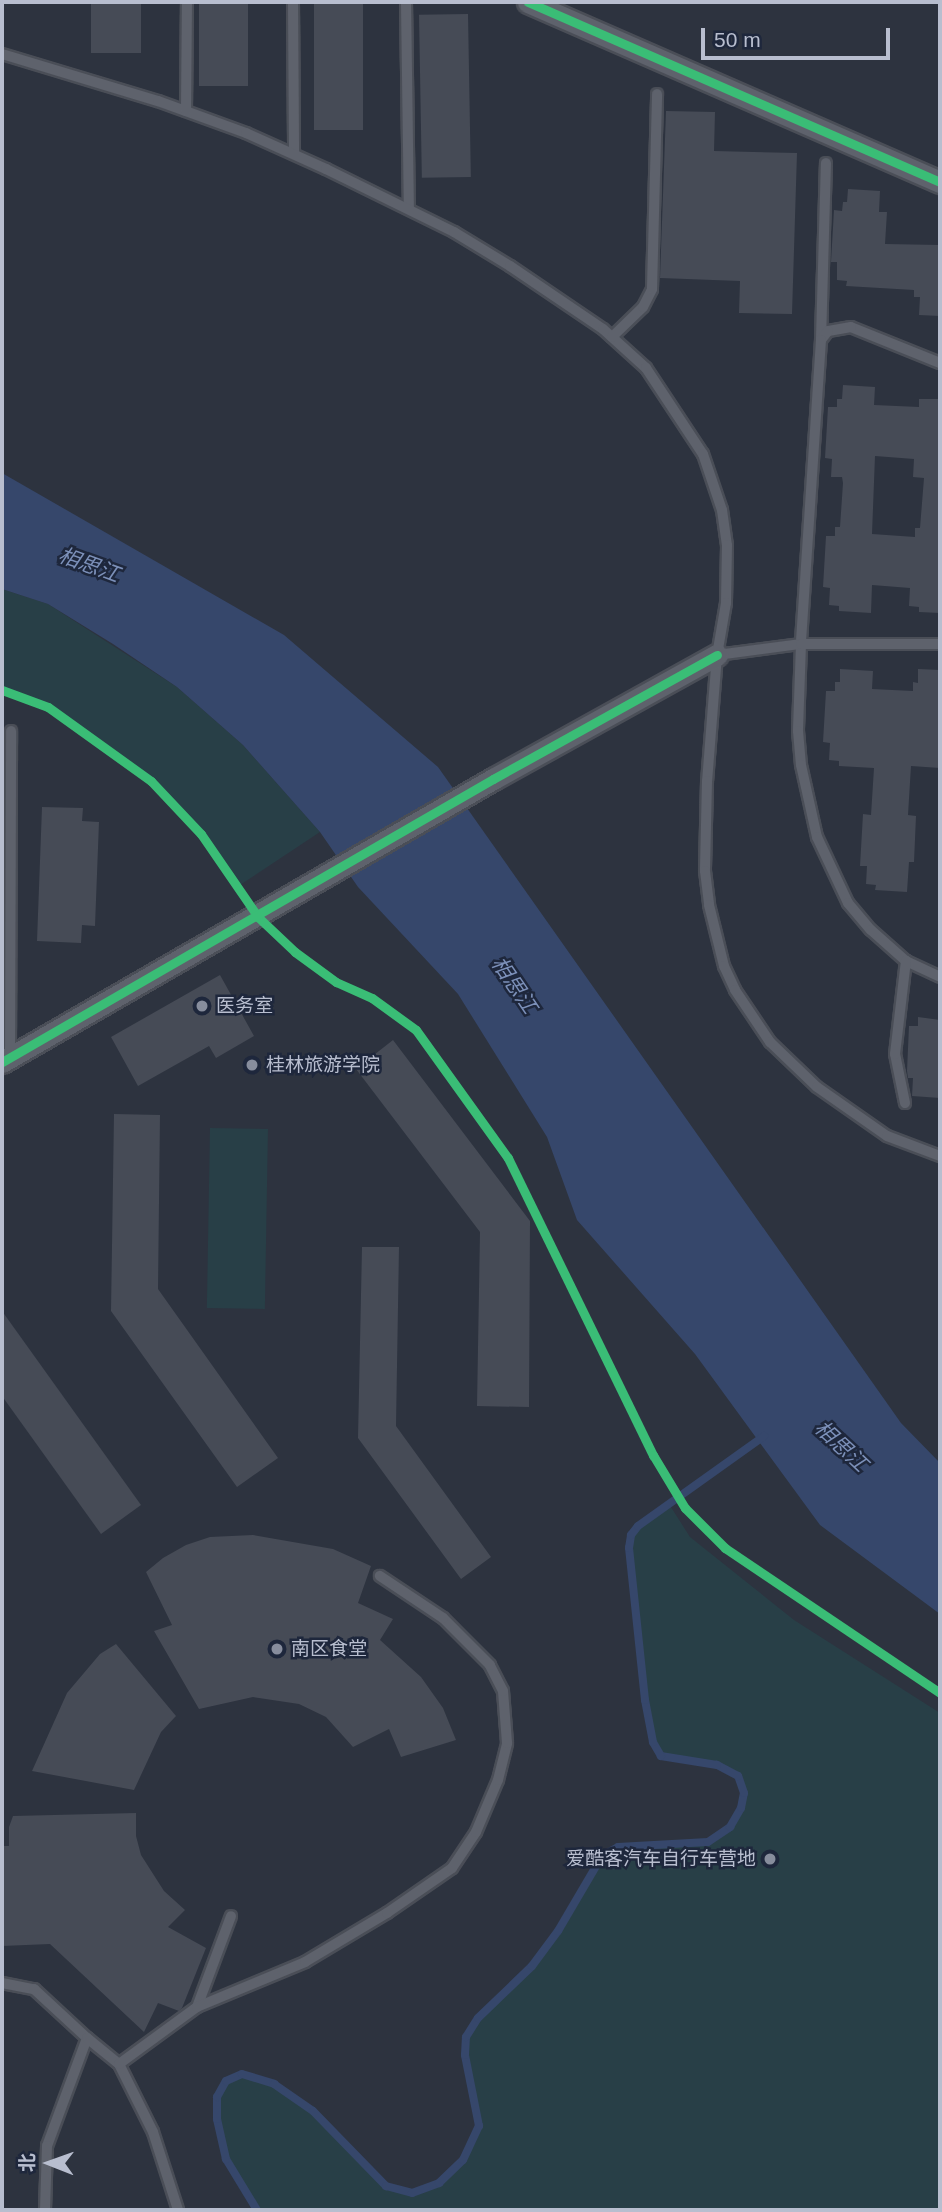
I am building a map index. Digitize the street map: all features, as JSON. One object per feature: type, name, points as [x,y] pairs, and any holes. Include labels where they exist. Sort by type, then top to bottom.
[{"type":"street","points":[[528,2],[940,182]]},
{"type":"street","points":[[6,1060],[493,779],[717,655]]},
{"type":"lane","points":[[186,111],[187,2]]},
{"type":"lane","points":[[293,2],[294,154]]},
{"type":"lane","points":[[406,2],[409,209]]},
{"type":"lane","points":[[2,54],[186,111],[294,154],[409,209],[510,266],[612,337],[646,368],[680,415],[707,465],[722,510],[729,565],[717,655],[707,781],[705,871],[709,905],[724,966],[735,990],[771,1042],[817,1087],[887,1136],[940,1156]]},
{"type":"lane","points":[[612,337],[643,307],[652,289],[657,94]]},
{"type":"lane","points":[[826,163],[821,340],[800,643],[800,765],[817,837],[848,903],[871,930],[906,961],[940,976]]},
{"type":"lane","points":[[821,340],[828,331],[850,327],[940,363]]},
{"type":"lane","points":[[717,655],[800,643],[940,644]]},
{"type":"lane","points":[[6,1060],[6,910],[11,731]]},
{"type":"lane","points":[[905,1104],[895,1054],[906,961]]},
{"type":"lane","points":[[119,2064],[197,2007],[305,1962],[442,1876],[461,1858],[488,1807],[508,1742],[503,1691],[489,1665],[443,1618],[380,1576]]},
{"type":"lane","points":[[197,2007],[231,1916]]},
{"type":"lane","points":[[2,1983],[34,1989],[119,2064],[153,2132],[178,2210]]},
{"type":"lane","points":[[45,2210],[45,2164],[51,2129],[87,2038]]},
{"type":"shaded area","points":[[2,589],[48,604],[177,687],[243,745],[320,832],[237,887],[201,834],[151,781],[48,708],[2,690]]},
{"type":"shaded area","points":[[210,1128],[268,1129],[265,1309],[207,1308]]},
{"type":"shaded area","name":"爱酷客汽车自行车营地","points":[[669,1504],[690,1537],[794,1620],[940,1713],[940,2210],[257,2210],[226,2159],[217,2119],[217,2097],[226,2081],[242,2074],[274,2084],[313,2111],[386,2186],[412,2193],[439,2183],[463,2160],[479,2126],[465,2055],[466,2037],[478,2018],[532,1966],[558,1931],[602,1856],[618,1847],[708,1842],[730,1827],[738,1814],[743,1784],[729,1768],[661,1756],[653,1742],[645,1700],[629,1548],[631,1535],[638,1526]]},
{"type":"water","name":"相思江","points":[[2,473],[284,635],[438,767],[901,1423],[940,1463],[940,1614],[820,1525],[695,1354],[577,1220],[547,1137],[458,994],[358,887],[320,832],[243,745],[177,687],[113,644],[48,604],[2,589]]},
{"type":"building","points":[[91,2],[141,2],[141,53],[91,53]]},
{"type":"building","points":[[199,2],[248,2],[248,86],[199,86]]},
{"type":"building","points":[[314,2],[363,2],[363,130],[314,130]]},
{"type":"building","points":[[468,14],[471,177],[422,178],[419,15]]},
{"type":"building","points":[[666,111],[715,112],[714,151],[797,153],[792,314],[739,313],[740,281],[660,278]]},
{"type":"building","points":[[848,189],[880,191],[879,212],[887,212],[885,244],[940,245],[940,316],[919,315],[920,297],[914,297],[914,290],[846,286],[847,281],[837,280],[837,262],[831,262],[834,210],[842,211],[843,202],[847,202]]},
{"type":"building","points":[[843,385],[875,387],[874,405],[919,407],[919,399],[940,399],[940,613],[919,612],[919,607],[909,606],[910,588],[872,585],[871,613],[839,611],[839,606],[829,605],[830,588],[823,587],[826,536],[835,536],[835,527],[840,527],[843,483],[842,477],[831,477],[832,459],[825,458],[828,407],[837,407],[837,399],[842,399]],"holes":[[[875,456],[914,459],[913,477],[924,478],[920,528],[915,528],[915,537],[872,534]]]},
{"type":"building","points":[[840,669],[873,671],[872,689],[913,691],[913,682],[918,683],[918,669],[940,670],[940,768],[911,766],[908,815],[916,816],[914,862],[909,862],[907,892],[875,890],[876,885],[866,884],[867,866],[860,866],[863,814],[871,815],[874,768],[839,766],[839,761],[829,760],[830,743],[823,742],[826,691],[835,691],[835,682],[840,682]]},
{"type":"building","points":[[42,807],[83,808],[82,821],[99,822],[95,926],[82,925],[81,943],[37,941]]},
{"type":"building","name":"医务室","points":[[220,975],[254,1036],[216,1058],[209,1046],[138,1086],[111,1037]]},
{"type":"building","points":[[918,1017],[940,1020],[940,1098],[912,1096],[913,1078],[908,1078],[907,1071],[909,1026],[918,1026]]},
{"type":"building","points":[[393,1040],[530,1221],[529,1407],[477,1406],[480,1232],[356,1069]]},
{"type":"building","points":[[114,1114],[160,1115],[158,1289],[278,1458],[237,1487],[111,1311]]},
{"type":"building","points":[[362,1247],[399,1247],[396,1426],[491,1557],[461,1579],[358,1438]]},
{"type":"building","points":[[2,1311],[141,1505],[101,1534],[2,1396]]},
{"type":"building","name":"南区食堂","points":[[253,1535],[333,1549],[371,1566],[358,1603],[393,1619],[380,1640],[421,1677],[443,1708],[456,1740],[401,1757],[389,1729],[353,1747],[326,1717],[299,1704],[253,1697],[199,1709],[154,1631],[172,1625],[146,1572],[186,1545],[210,1537]]},
{"type":"building","points":[[116,1644],[176,1716],[161,1732],[134,1790],[32,1771],[67,1693],[100,1654]]},
{"type":"building","points":[[136,1813],[136,1836],[141,1855],[164,1891],[185,1910],[168,1927],[206,1948],[182,2008],[179,2011],[158,2003],[144,2032],[50,1944],[2,1946],[2,1846],[9,1846],[9,1827],[13,1816]]},
{"type":"waterway","points":[[257,2210],[226,2159],[217,2119],[217,2097],[226,2081],[242,2074],[274,2084],[313,2111],[386,2186],[412,2193],[439,2183],[463,2160],[479,2126],[465,2055],[466,2037],[478,2018],[532,1966],[558,1931],[602,1856],[618,1847],[708,1842],[730,1827],[741,1808],[744,1793],[738,1776],[717,1765],[661,1756],[653,1742],[645,1700],[629,1548],[631,1535],[638,1526],[764,1436]]},
{"type":"cycle path","points":[[528,2],[940,182]]},
{"type":"cycle path","points":[[2,1062],[493,779],[717,655]]},
{"type":"cycle path","points":[[2,690],[48,707],[151,781],[201,834],[258,917],[295,952],[336,982],[372,998],[416,1030],[508,1158],[653,1455],[685,1508],[725,1548],[940,1693]]},
{"type":"place","name":"医务室","points":[[202,1006]]},
{"type":"place","name":"桂林旅游学院","points":[[252,1065]]},
{"type":"place","name":"南区食堂","points":[[277,1649]]},
{"type":"place","name":"爱酷客汽车自行车营地","points":[[770,1859]]}]
